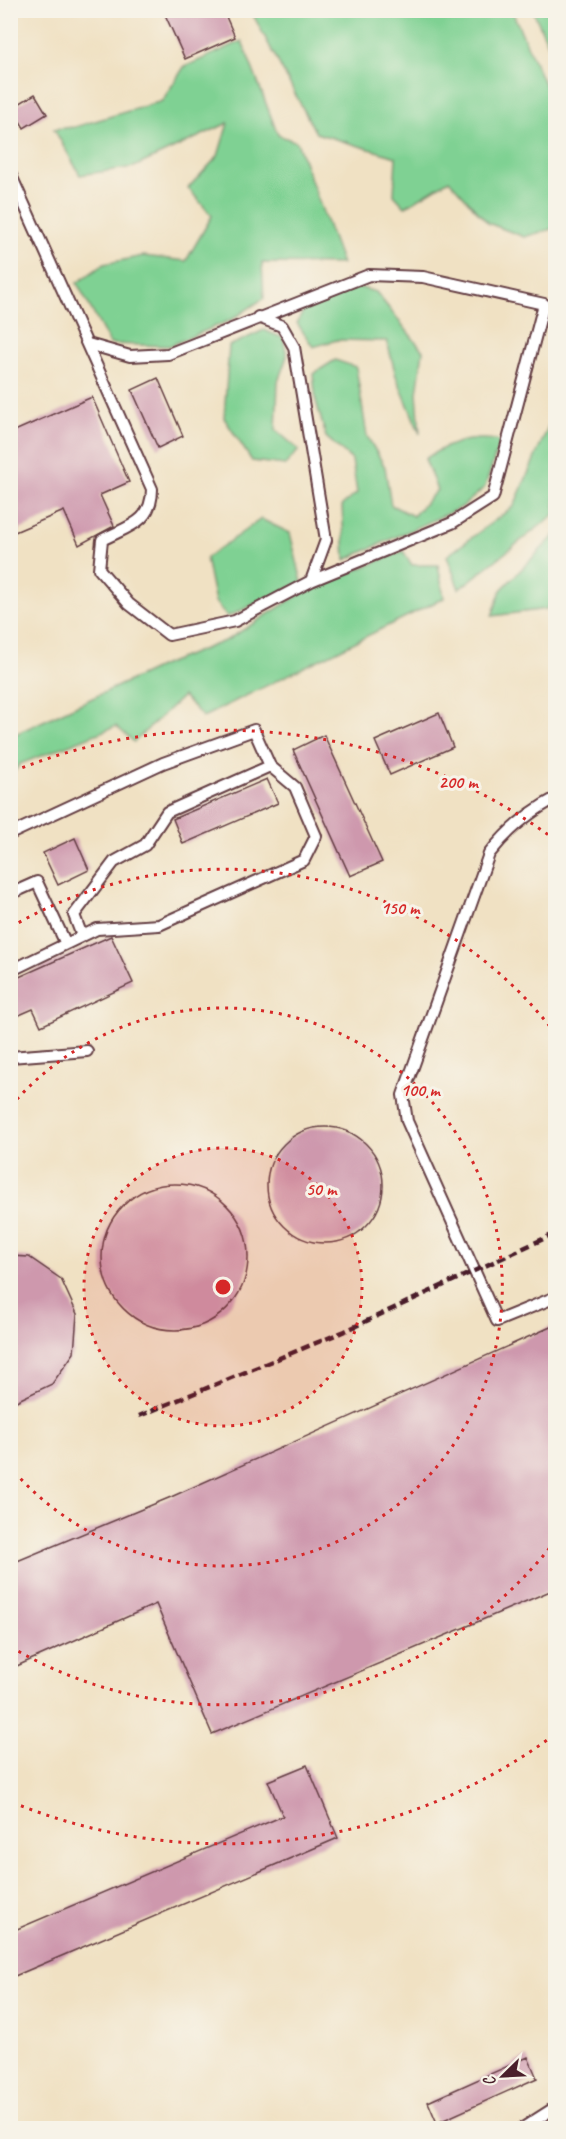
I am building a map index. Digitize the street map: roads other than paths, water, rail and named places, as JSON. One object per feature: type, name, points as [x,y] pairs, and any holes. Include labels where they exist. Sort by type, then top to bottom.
[{"type":"lane","points":[[10,173],[152,489],[152,502],[147,513],[138,522],[102,540],[99,569],[129,604],[169,635],[234,621],[311,581],[452,523],[493,497],[544,304],[423,276],[369,275],[168,354],[130,356],[88,344]]},
{"type":"lane","points":[[258,317],[282,326],[294,347],[326,540],[311,581]]},
{"type":"lane","points":[[10,834],[163,763],[254,730],[270,766],[295,787],[316,836],[304,860],[159,926],[97,929],[10,971]]},
{"type":"lane","points":[[82,936],[74,915],[114,862],[145,845],[167,812],[270,766]]},
{"type":"lane","points":[[555,798],[536,808],[507,831],[489,854],[403,1095],[407,1121],[497,1322],[555,1297]]},
{"type":"lane","points":[[10,894],[37,882],[66,944]]},
{"type":"lane","points":[[10,1057],[87,1051]]},
{"type":"lane","points":[[523,2128],[555,2107]]},
{"type":"railway","points":[[139,1416],[345,1331],[556,1233]]}]
